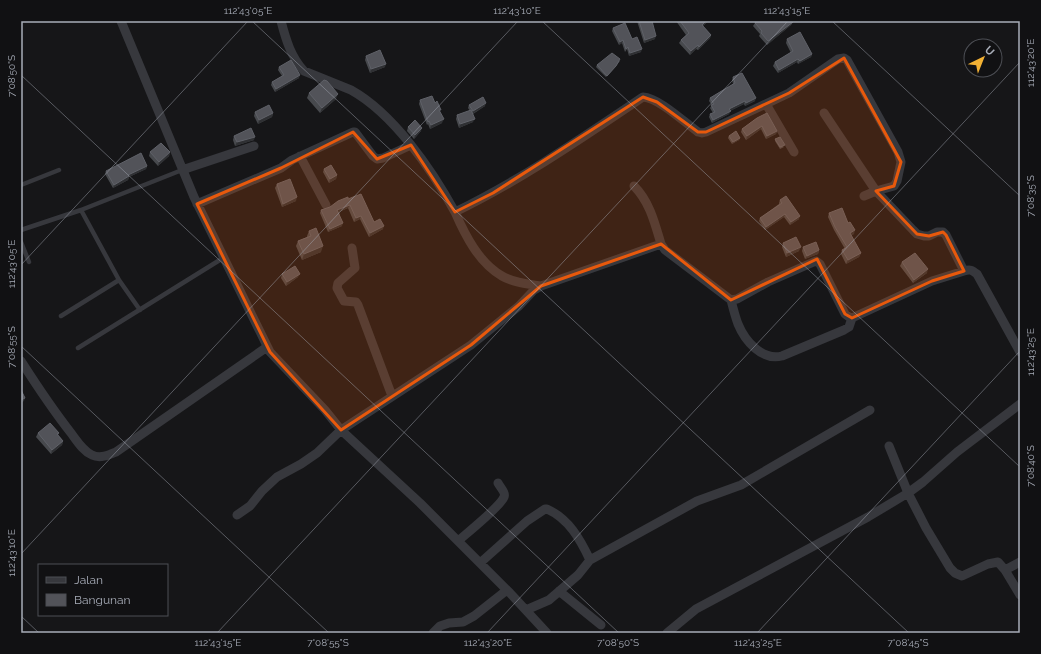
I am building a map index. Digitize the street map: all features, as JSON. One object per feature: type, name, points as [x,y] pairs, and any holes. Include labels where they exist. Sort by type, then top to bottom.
[{"type":"street","points":[[122,21],[197,204],[267,347],[325,410],[341,430],[378,463],[458,541],[547,633]]},
{"type":"street","points":[[281,21],[288,46],[304,72],[359,94],[387,119],[411,145],[421,157],[456,212],[461,226],[477,252],[496,272],[503,277],[541,286]]},
{"type":"street","points":[[456,212],[499,190],[588,134],[643,97],[657,102],[702,133],[789,93],[838,59],[844,58],[847,60],[898,152],[901,162],[897,181],[894,186],[864,196]]},
{"type":"street","points":[[766,104],[794,152]]},
{"type":"street","points":[[824,113],[876,191],[918,234],[929,236],[937,232],[943,232],[946,235],[964,271]]},
{"type":"street","points":[[197,204],[281,168],[300,156],[353,132],[355,132],[373,156],[377,159],[383,158],[411,145]]},
{"type":"street","points":[[182,170],[254,146]]},
{"type":"street","points":[[300,156],[326,205]]},
{"type":"street","points":[[634,186],[640,192],[648,206],[661,244],[665,250],[731,300],[738,324],[745,337],[756,350],[765,356],[775,358],[782,356],[844,330],[849,327],[852,318],[932,281],[969,270],[977,274],[1020,352]]},
{"type":"street","points":[[237,515],[250,506],[262,491],[277,477],[301,464],[317,453],[341,430],[472,345],[519,306],[534,290],[541,286],[661,244]]},
{"type":"street","points":[[352,248],[355,268],[338,283],[337,288],[344,301],[356,302],[358,305],[392,396]]},
{"type":"street","points":[[731,300],[737,299],[768,282],[816,261],[820,264],[845,314],[852,318]]},
{"type":"street","points":[[21,361],[40,392],[79,444],[91,455],[98,457],[116,452],[267,347]]},
{"type":"street","points":[[667,633],[696,610],[709,602],[841,532],[908,493],[957,452],[1020,404]]},
{"type":"street","points":[[526,610],[549,600],[578,574],[590,560],[698,501],[741,484],[870,410]]},
{"type":"street","points":[[889,446],[908,493],[926,528],[950,568],[955,573],[962,576],[988,564],[998,562],[1006,570],[1020,595]]},
{"type":"street","points":[[458,541],[492,512],[504,497],[504,493],[498,483]]},
{"type":"street","points":[[480,563],[527,521],[544,509],[547,509],[567,522],[582,544],[590,560]]},
{"type":"street","points":[[1006,570],[1020,562]]},
{"type":"street","points":[[433,633],[440,626],[449,623],[463,622],[474,616],[507,590]]},
{"type":"street","points":[[559,591],[601,625]]},
{"type":"lane","points":[[21,185],[59,170]]},
{"type":"lane","points":[[21,230],[81,210],[182,170]]},
{"type":"lane","points":[[81,210],[119,280],[140,310]]},
{"type":"lane","points":[[21,242],[29,262]]},
{"type":"lane","points":[[78,348],[223,258]]},
{"type":"lane","points":[[61,316],[119,280]]},
{"type":"highlighted area","points":[[844,58],[901,162],[894,186],[876,191],[917,234],[929,236],[943,232],[946,235],[964,271],[932,281],[852,318],[845,314],[817,259],[731,300],[661,244],[541,286],[471,345],[341,430],[270,352],[197,204],[281,168],[353,132],[377,159],[411,145],[455,212],[493,193],[643,97],[657,102],[698,132],[706,132],[789,93]]},
{"type":"building","points":[[639,21],[652,21],[656,36],[645,40]]},
{"type":"building","points":[[680,21],[706,21],[702,25],[711,35],[699,47],[698,45],[691,51],[681,40],[689,33]]},
{"type":"building","points":[[756,21],[793,22],[768,41],[755,23]]},
{"type":"building","points":[[625,23],[632,39],[637,37],[642,49],[630,53],[628,47],[626,49],[623,40],[620,42],[613,28]]},
{"type":"building","points":[[800,32],[812,54],[800,61],[798,59],[779,70],[775,62],[793,51],[787,39]]},
{"type":"building","points":[[380,50],[386,64],[371,69],[366,56]]},
{"type":"building","points":[[612,53],[620,59],[607,76],[597,65]]},
{"type":"building","points":[[291,60],[300,75],[276,89],[272,82],[284,75],[279,67]]},
{"type":"building","points":[[742,73],[756,98],[746,103],[745,101],[729,109],[731,111],[713,120],[710,114],[715,112],[711,105],[714,104],[710,98],[735,83],[733,77]]},
{"type":"building","points":[[324,80],[327,81],[338,94],[322,108],[309,93]]},
{"type":"building","points":[[432,96],[435,103],[437,101],[441,110],[439,110],[444,119],[431,125],[429,121],[428,122],[420,100]]},
{"type":"building","points":[[483,97],[486,103],[473,111],[469,105]]},
{"type":"building","points":[[269,105],[273,113],[259,120],[255,112]]},
{"type":"building","points":[[471,110],[475,119],[460,124],[457,115]]},
{"type":"building","points":[[767,113],[777,131],[767,136],[762,126],[747,136],[742,129]]},
{"type":"building","points":[[415,120],[422,128],[415,135],[408,127]]},
{"type":"building","points":[[251,128],[255,137],[237,142],[234,136]]},
{"type":"building","points":[[736,131],[740,138],[733,142],[729,136]]},
{"type":"building","points":[[780,137],[785,145],[780,147],[775,139]]},
{"type":"building","points":[[161,143],[170,152],[159,162],[150,152]]},
{"type":"building","points":[[141,153],[147,166],[128,175],[129,176],[114,185],[106,171]]},
{"type":"building","points":[[331,165],[337,175],[330,179],[324,169]]},
{"type":"building","points":[[290,179],[297,197],[283,204],[277,184]]},
{"type":"building","points":[[361,194],[374,222],[380,219],[384,226],[370,233],[361,216],[356,218],[350,205],[337,210],[343,223],[330,229],[321,210],[330,207],[338,201],[348,197],[348,199]]},
{"type":"building","points":[[786,196],[800,216],[791,222],[785,214],[766,227],[760,218],[782,203],[780,200]]},
{"type":"building","points":[[842,208],[848,223],[850,222],[855,230],[850,233],[861,253],[848,260],[842,250],[847,247],[835,227],[829,213]]},
{"type":"building","points":[[316,228],[323,246],[304,254],[298,241],[311,236],[309,231]]},
{"type":"building","points":[[796,237],[801,247],[787,253],[783,243]]},
{"type":"building","points":[[816,242],[819,250],[807,256],[803,247]]},
{"type":"building","points":[[915,253],[928,269],[914,280],[902,262]]},
{"type":"building","points":[[295,266],[300,274],[287,282],[282,274]]},
{"type":"building","points":[[21,390],[25,398],[21,400]]},
{"type":"building","points":[[50,423],[59,433],[57,434],[63,441],[52,450],[38,433]]}]
